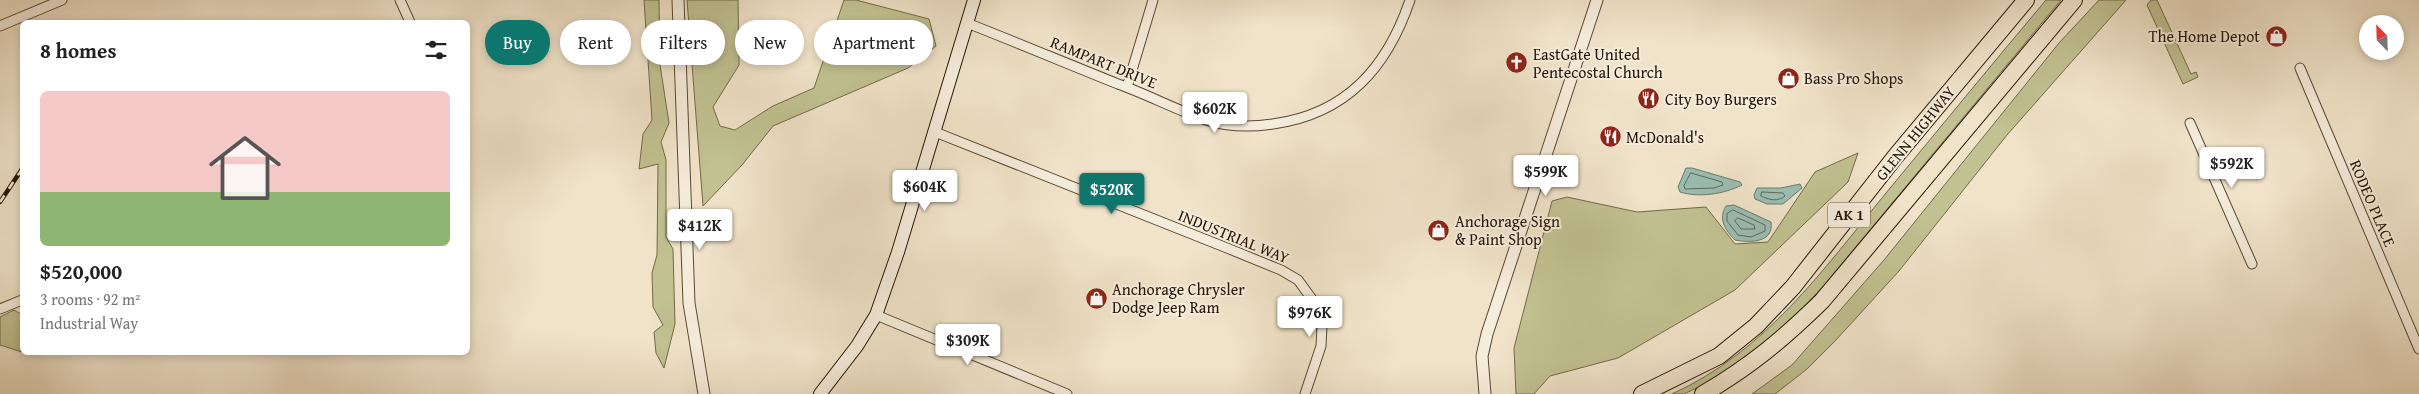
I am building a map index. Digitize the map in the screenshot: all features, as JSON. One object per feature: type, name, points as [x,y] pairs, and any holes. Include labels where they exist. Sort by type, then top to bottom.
[{"type":"highway","name":"GLENN HIGHWAY","points":[[1642,394],[1718,356],[1756,326],[1793,287],[1895,157],[2026,0]]},
{"type":"highway","name":"AK 1","points":[[1703,394],[1736,375],[1777,345],[1822,302],[2074,0]]},
{"type":"main road","points":[[820,394],[857,346],[876,315],[935,132],[974,0]]},
{"type":"street","points":[[0,26],[62,0]]},
{"type":"street","points":[[400,0],[409,20]]},
{"type":"street","points":[[678,0],[689,303],[704,394]]},
{"type":"street","points":[[1127,87],[1153,0]]},
{"type":"street","name":"RAMPART DRIVE","points":[[967,24],[1210,122],[1260,126],[1286,122],[1314,114],[1339,102],[1360,85],[1376,68],[1389,48],[1410,0]]},
{"type":"street","points":[[1485,394],[1482,356],[1486,334],[1597,0]]},
{"type":"street","name":"RODEO PLACE","points":[[2300,68],[2419,350]]},
{"type":"street","points":[[2190,123],[2252,264]]},
{"type":"street","name":"INDUSTRIAL WAY","points":[[935,132],[1260,262],[1298,280],[1317,306],[1322,326],[1321,346],[1306,394]]},
{"type":"street","points":[[0,309],[20,301]]},
{"type":"street","points":[[876,315],[1064,394]]},
{"type":"green space","points":[[644,0],[659,0],[659,20],[645,20]]},
{"type":"green space","points":[[687,0],[738,0],[738,20],[735,20],[735,65],[739,65],[713,107],[720,126],[735,130],[773,106],[814,88],[822,65],[912,65],[773,126],[742,165],[703,206],[692,65],[725,65],[725,20],[689,20]]},
{"type":"green space","points":[[844,0],[856,0],[929,19],[837,20]]},
{"type":"green space","points":[[2046,0],[2061,0],[1824,285],[1786,327],[1707,383],[1684,394],[1672,394],[1706,376],[1736,355],[1790,307],[1815,280]]},
{"type":"green space","points":[[2099,0],[2126,0],[2007,135],[1899,271],[1807,369],[1775,394],[1752,394],[1792,365],[1884,260],[2059,43]]},
{"type":"green space","points":[[2151,0],[2157,0],[2191,74],[2196,72],[2198,77],[2183,84],[2147,5]]},
{"type":"green space","points":[[933,34],[936,46],[933,48]]},
{"type":"green space","points":[[648,65],[660,65],[669,123],[661,142],[666,160],[666,237],[673,249],[675,324],[664,368],[656,353],[654,332],[663,325],[653,307],[652,273],[657,255],[658,164],[639,169],[643,134],[652,120]]},
{"type":"green space","points":[[1858,153],[1848,182],[1735,290],[1618,358],[1550,376],[1534,394],[1516,394],[1514,348],[1552,201],[1567,197],[1637,212],[1706,207],[1735,244],[1768,242],[1815,172]]},
{"type":"green space","points":[[14,310],[20,314],[20,351],[0,345],[0,317]]},
{"type":"water","points":[[1686,168],[1692,168],[1740,182],[1742,185],[1727,191],[1703,195],[1680,192],[1678,187]]},
{"type":"water","points":[[1800,184],[1802,188],[1783,204],[1767,204],[1755,199],[1754,195],[1757,188],[1781,188]]},
{"type":"water","points":[[1734,205],[1771,222],[1769,234],[1760,240],[1735,240],[1728,232],[1723,220],[1726,206]]},
{"type":"railway","points":[[0,202],[20,172]]},
{"type":"place","name":"The Home Depot","points":[[2276,36]]},
{"type":"place","name":"EastGate United Pentecostal Church","points":[[1517,63]]},
{"type":"place","name":"Bass Pro Shops","points":[[1788,78]]},
{"type":"place","name":"City Boy Burgers","points":[[1649,99]]},
{"type":"place","name":"McDonald's","points":[[1610,137]]},
{"type":"place","name":"Anchorage Sign & Paint Shop","points":[[1439,230]]},
{"type":"place","name":"Anchorage Chrysler Dodge Jeep Ram","points":[[1096,298]]}]
